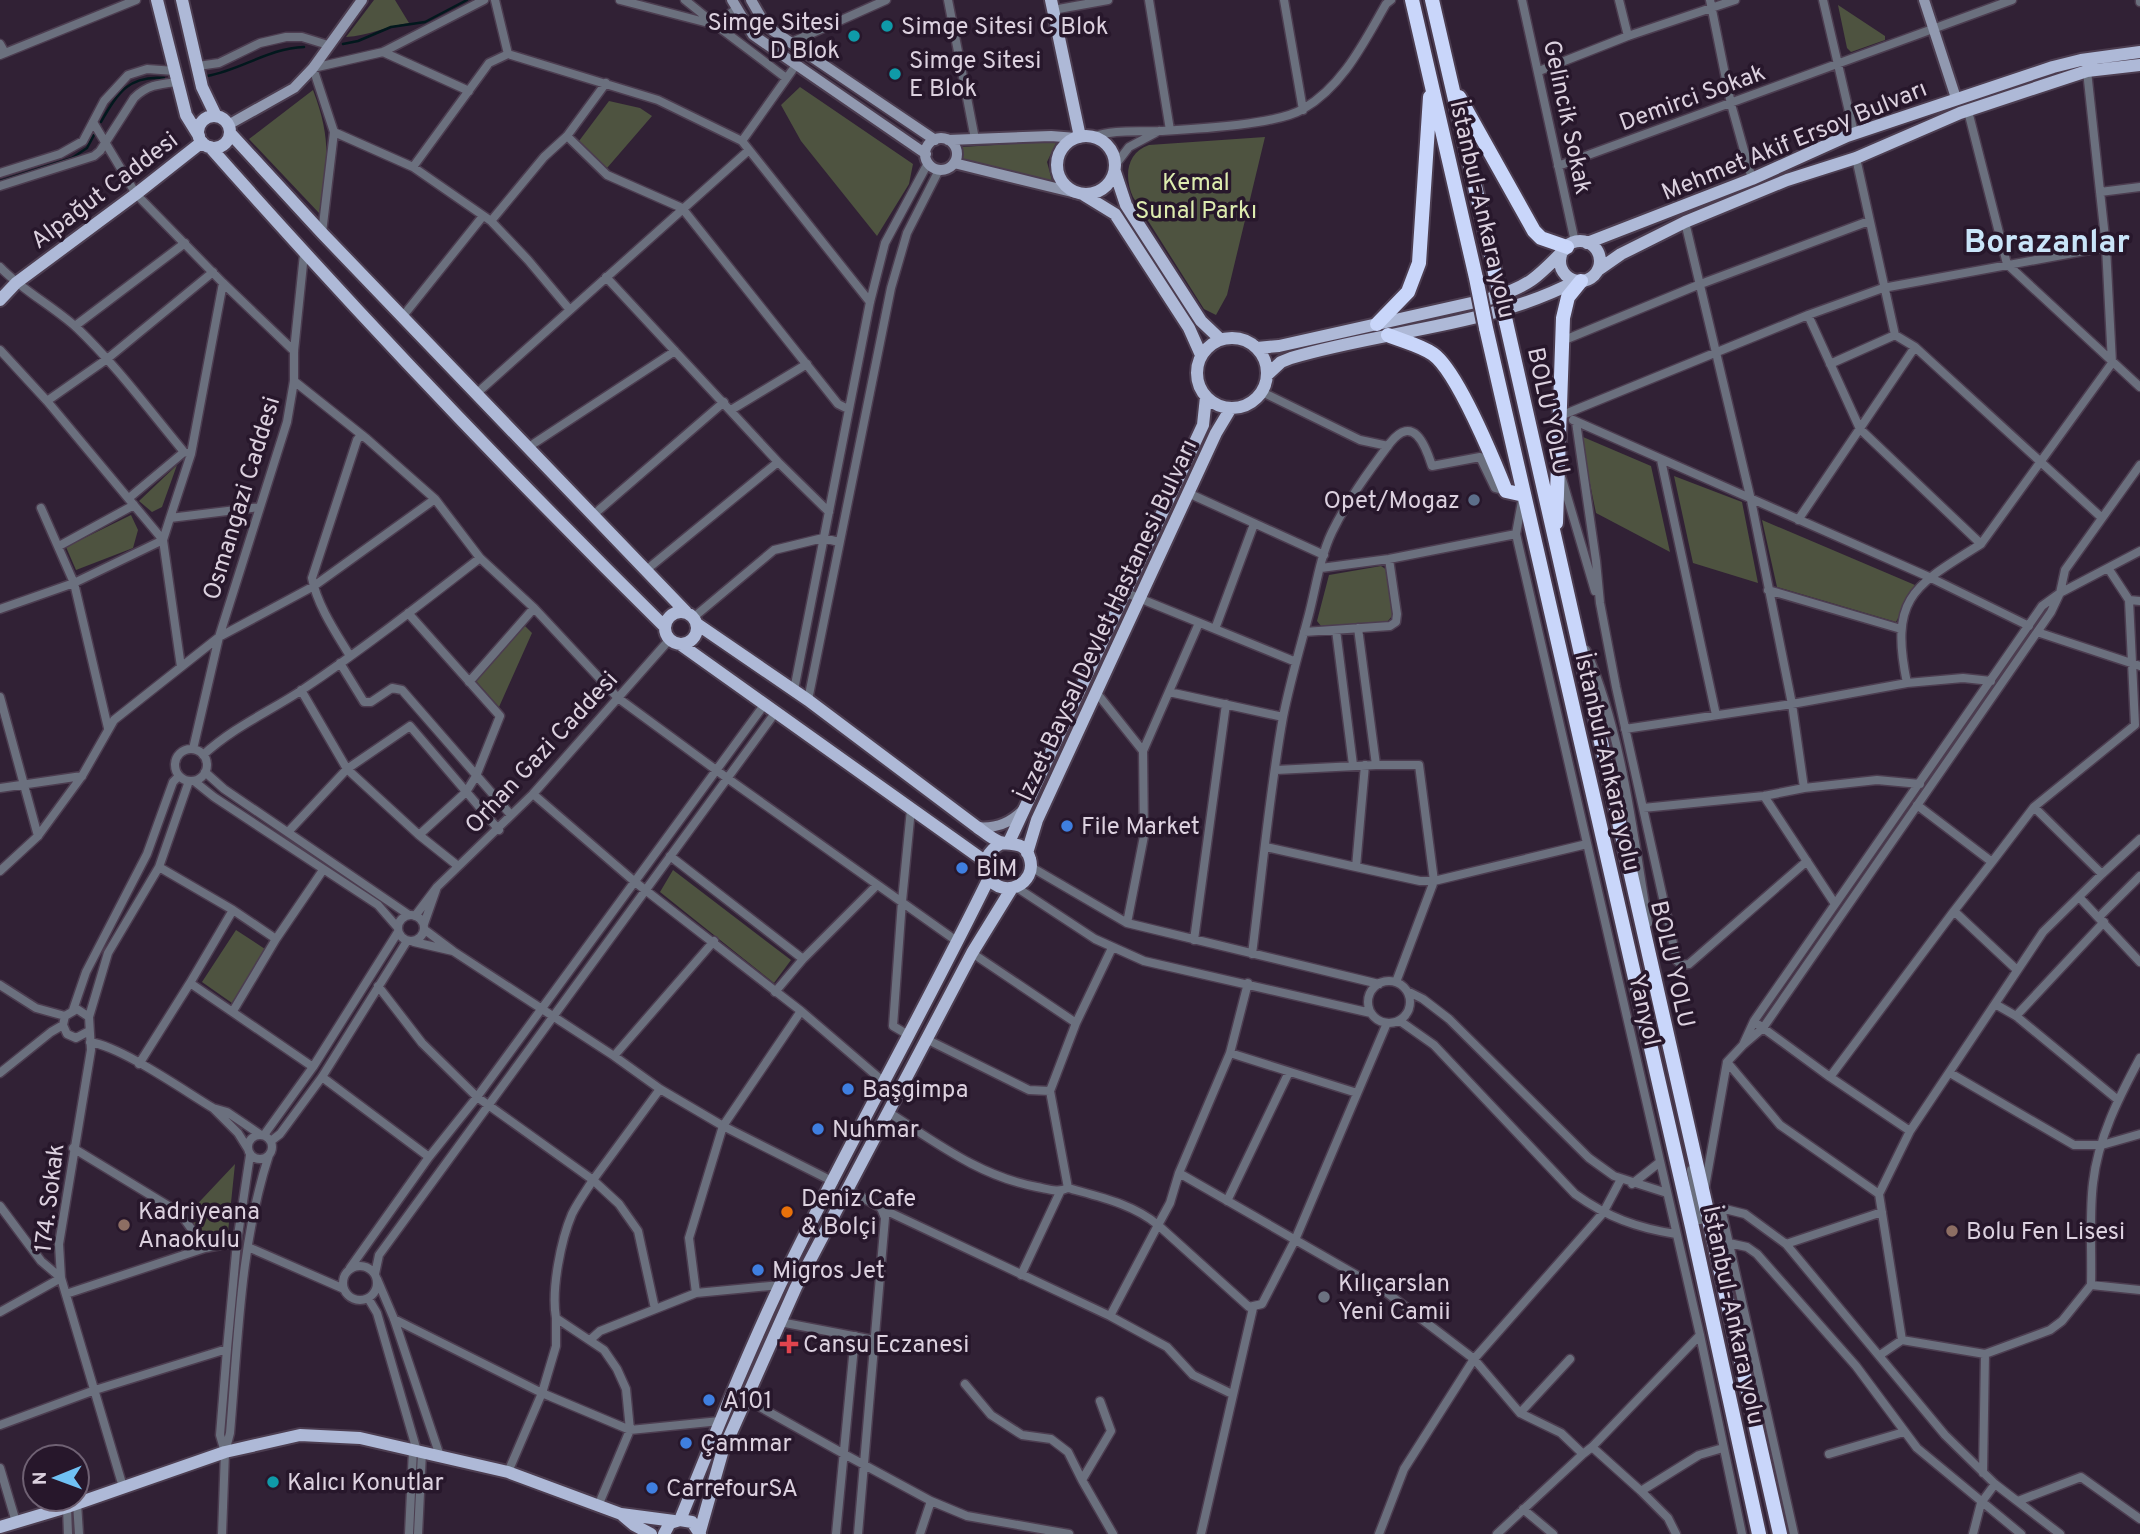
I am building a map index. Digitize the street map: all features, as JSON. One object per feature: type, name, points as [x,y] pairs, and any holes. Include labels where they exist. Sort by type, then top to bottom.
[{"type":"highway","name":"İstanbul-Ankara yolu","points":[[1412,0],[1692,1227],[1759,1534]]},
{"type":"highway","points":[[1432,0],[1450,82],[1534,231],[1541,238],[1573,245]]},
{"type":"highway","points":[[1377,324],[1408,292],[1419,262],[1431,82]]},
{"type":"highway","name":"İstanbul-Ankara yolu","points":[[1450,82],[1506,322]]},
{"type":"highway","points":[[1556,548],[1562,414],[1562,341],[1566,302],[1579,281]]},
{"type":"highway","name":"BOLU YOLU","points":[[1506,322],[1780,1534]]},
{"type":"highway","points":[[1388,335],[1424,349],[1444,365],[1481,432],[1506,491],[1524,495]]},
{"type":"main road","points":[[157,0],[187,115],[203,142],[304,254],[578,541],[671,636],[986,862]]},
{"type":"main road","points":[[182,0],[205,98],[216,116],[225,121],[229,129],[323,233],[692,618],[808,700],[977,827],[1005,843],[1016,844],[1027,853],[1031,867],[1026,880],[1014,887],[972,953],[780,1322],[744,1398],[718,1464],[700,1532]]},
{"type":"main road","points":[[203,142],[224,145],[229,129],[287,93],[313,68],[362,0]]},
{"type":"main road","points":[[751,0],[762,19],[790,43],[935,140],[1051,136],[1082,137],[1107,145],[1126,205],[1201,321],[1220,339]]},
{"type":"main road","points":[[1924,0],[1956,98]]},
{"type":"main road","points":[[734,4],[753,35],[927,158],[939,170],[948,169],[954,163],[957,150],[948,140]]},
{"type":"main road","points":[[1052,5],[1082,137]]},
{"type":"main road","name":"Mehmet Akif Ersoy Bulvarı","points":[[1573,245],[1610,235],[1752,179],[1854,133],[1956,98],[2081,60],[2140,52]]},
{"type":"main road","name":"Mehmet Akif Ersoy Bulvarı","points":[[1598,270],[1621,254],[1685,222],[1787,180],[1856,158],[1968,111],[2087,71],[2140,65]]},
{"type":"main road","points":[[203,142],[199,126],[202,121],[216,116]]},
{"type":"main road","points":[[1082,137],[1063,148],[1057,168],[1063,183],[1115,214],[1189,328],[1201,355]]},
{"type":"main road","points":[[927,158],[928,145],[935,140]]},
{"type":"main road","name":"Alpağut Caddesi","points":[[0,300],[16,284],[203,142]]},
{"type":"main road","points":[[954,163],[1080,194],[1093,194],[1107,186],[1115,168]]},
{"type":"main road","points":[[1610,235],[1611,244],[1621,254]]},
{"type":"main road","points":[[1257,348],[1279,346],[1519,290],[1573,245]]},
{"type":"main road","points":[[1267,375],[1287,359],[1493,312],[1589,279],[1598,270],[1599,254],[1573,245]]},
{"type":"main road","points":[[1573,245],[1561,258],[1562,268],[1567,276],[1579,281]]},
{"type":"main road","points":[[1236,337],[1251,342],[1257,348],[1265,360],[1267,375],[1262,392],[1251,402],[1231,408],[1217,405],[1206,397],[1197,375],[1201,355],[1212,343],[1236,337]]},
{"type":"main road","name":"İzzet Baysal Devlet Hastanesi Bulvarı","points":[[1005,843],[1027,806],[1203,425],[1206,397]]},
{"type":"main road","name":"İzzet Baysal Devlet Hastanesi Bulvarı","points":[[1027,853],[1037,820],[1138,598],[1216,433],[1231,408]]},
{"type":"main road","points":[[671,636],[671,615],[675,612],[692,618]]},
{"type":"main road","points":[[671,636],[685,643],[694,638],[692,618]]},
{"type":"main road","points":[[977,827],[993,827],[1007,823],[1027,806]]},
{"type":"main road","points":[[664,1534],[667,1526],[677,1520],[780,1285],[989,878],[986,862],[990,851],[1005,843]]},
{"type":"main road","points":[[989,878],[999,887],[1014,887]]},
{"type":"main road","points":[[91,1498],[225,1452],[300,1435],[360,1438],[508,1472],[621,1514],[692,1522],[700,1532]]},
{"type":"main road","points":[[0,1527],[46,1513]]},
{"type":"main road","points":[[621,1514],[651,1534]]},
{"type":"street","points":[[0,44],[2,54],[136,0]]},
{"type":"street","points":[[349,16],[352,0]]},
{"type":"street","points":[[323,233],[334,132],[313,68],[383,52],[484,0]]},
{"type":"street","points":[[495,0],[508,54]]},
{"type":"street","points":[[620,0],[716,25]]},
{"type":"street","points":[[685,0],[786,78]]},
{"type":"street","points":[[790,43],[886,0]]},
{"type":"street","points":[[948,0],[975,139]]},
{"type":"street","points":[[1052,5],[1108,0]]},
{"type":"street","points":[[1149,0],[1170,130]]},
{"type":"street","points":[[1284,0],[1303,110]]},
{"type":"street","points":[[1082,137],[1109,131],[1159,131],[1262,122],[1303,110],[1351,63],[1391,0]]},
{"type":"street","name":"Gelincik Sokak","points":[[1522,0],[1539,71],[1573,245]]},
{"type":"street","points":[[1619,0],[1628,36]]},
{"type":"street","points":[[1539,71],[1710,4],[1735,0]]},
{"type":"street","points":[[1823,0],[1854,133]]},
{"type":"street","name":"Demirci Sokak","points":[[1558,166],[2012,0]]},
{"type":"street","points":[[716,25],[734,4]]},
{"type":"street","points":[[1710,4],[1731,104],[1752,179]]},
{"type":"street","points":[[198,66],[219,63],[260,43],[286,37],[302,37],[328,45]]},
{"type":"street","points":[[383,52],[469,91]]},
{"type":"street","points":[[413,167],[489,63],[508,54],[607,83],[658,100],[742,141],[870,302]]},
{"type":"street","points":[[742,141],[796,65]]},
{"type":"street","points":[[0,173],[60,154],[83,141],[104,101],[128,75],[147,69],[176,76]]},
{"type":"street","points":[[1907,683],[1901,629],[1918,587],[1981,544],[2112,363],[2106,247],[2087,71]]},
{"type":"street","points":[[0,186],[86,160],[100,151],[134,98],[156,84],[176,76]]},
{"type":"street","points":[[491,221],[544,157],[567,136],[607,83]]},
{"type":"street","points":[[1968,111],[2007,264],[2140,387]]},
{"type":"street","points":[[93,122],[136,194],[294,351]]},
{"type":"street","points":[[1115,168],[1129,147],[1159,131]]},
{"type":"street","points":[[334,132],[413,167],[491,221],[570,310]]},
{"type":"street","points":[[567,136],[607,175],[682,208],[838,404],[848,409]]},
{"type":"street","points":[[476,394],[749,150]]},
{"type":"street","points":[[794,690],[870,302],[885,243],[927,158]]},
{"type":"street","points":[[1856,158],[1882,288],[1895,335],[1915,347],[2102,518]]},
{"type":"street","points":[[808,700],[899,256],[907,233],[939,170]]},
{"type":"street","points":[[2100,192],[2140,187]]},
{"type":"street","points":[[402,316],[483,216]]},
{"type":"street","points":[[1562,341],[1698,285],[1869,221]]},
{"type":"street","points":[[1685,222],[1751,500],[1792,704],[1804,788]]},
{"type":"street","points":[[75,326],[185,243]]},
{"type":"street","points":[[1562,414],[1882,288],[2106,247]]},
{"type":"street","name":"Osmangazi Caddesi","points":[[193,749],[219,637],[287,422],[294,381],[294,351],[304,254]]},
{"type":"street","points":[[0,267],[16,284],[75,326],[188,453]]},
{"type":"street","points":[[47,401],[107,359],[213,272]]},
{"type":"street","points":[[606,276],[778,462],[829,512]]},
{"type":"street","points":[[181,667],[163,540],[188,453],[223,283]]},
{"type":"street","points":[[1808,315],[1860,429],[1981,544]]},
{"type":"street","points":[[1830,364],[1895,335]]},
{"type":"street","points":[[1798,520],[1915,347]]},
{"type":"street","points":[[0,350],[47,401],[163,540]]},
{"type":"street","points":[[527,448],[675,351]]},
{"type":"street","points":[[731,410],[807,364]]},
{"type":"street","points":[[294,381],[435,499],[480,558],[534,608],[618,698],[958,942]]},
{"type":"street","points":[[1262,392],[1360,440],[1388,446]]},
{"type":"street","points":[[592,516],[724,402]]},
{"type":"street","points":[[1562,414],[1929,577],[2029,626]]},
{"type":"street","points":[[1576,422],[1600,603],[1677,961],[1682,965],[1689,964],[1807,861]]},
{"type":"street","points":[[1252,954],[1283,717],[1331,534],[1388,446],[1399,432],[1407,430],[1413,432],[1427,450],[1432,466],[1480,457],[1495,488],[1506,491]]},
{"type":"street","points":[[350,656],[334,630],[314,586],[313,573],[357,440],[361,435]]},
{"type":"street","points":[[60,546],[131,501],[188,453]]},
{"type":"street","points":[[1661,460],[1716,715]]},
{"type":"street","points":[[645,570],[778,462]]},
{"type":"street","points":[[1558,463],[1600,603]]},
{"type":"street","points":[[1700,1220],[1727,1062],[1763,1028],[2051,612],[2060,593],[2065,570],[2140,465]]},
{"type":"street","points":[[1188,493],[1324,555]]},
{"type":"street","name":"Yanyol","points":[[1524,495],[1516,534],[1700,1335],[1742,1534]]},
{"type":"street","points":[[0,871],[38,836],[82,776],[108,729],[123,713],[219,637],[314,586],[435,499]]},
{"type":"street","points":[[170,518],[260,507]]},
{"type":"street","points":[[41,508],[74,583],[108,729]]},
{"type":"street","points":[[1215,629],[1254,524]]},
{"type":"street","points":[[1321,568],[1389,559],[1516,534]]},
{"type":"street","points":[[692,618],[774,550],[823,538],[839,542]]},
{"type":"street","points":[[0,608],[74,583],[163,540]]},
{"type":"street","points":[[1743,1045],[1754,1021],[2042,606],[2060,593],[2140,551]]},
{"type":"street","points":[[203,755],[225,734],[301,690],[350,656],[480,558]]},
{"type":"street","points":[[1304,632],[1390,626],[1396,622],[1389,559]]},
{"type":"street","points":[[1830,1077],[2034,807],[2137,726],[2136,664],[2129,600],[2108,568]]},
{"type":"street","points":[[1768,590],[1901,629]]},
{"type":"street","points":[[1124,592],[1296,662]]},
{"type":"street","points":[[2129,600],[2140,601]]},
{"type":"street","points":[[469,682],[534,608]]},
{"type":"street","points":[[408,613],[500,716],[476,776],[466,792],[419,835]]},
{"type":"street","name":"Yanyol","points":[[1571,618],[1600,682],[1616,752],[1631,822],[1700,1220]]},
{"type":"street","points":[[1127,923],[1144,836],[1143,751],[1199,623]]},
{"type":"street","points":[[1358,628],[1376,765]]},
{"type":"street","points":[[1336,630],[1353,765]]},
{"type":"street","points":[[2037,632],[2136,664]]},
{"type":"street","name":"Orhan Gazi Caddesi","points":[[412,915],[458,866],[499,830],[533,794],[671,636]]},
{"type":"street","points":[[340,663],[364,702],[371,702],[398,687],[511,815]]},
{"type":"street","points":[[1625,729],[1792,704],[1907,683],[1963,678],[1991,681]]},
{"type":"street","points":[[1600,682],[1616,687]]},
{"type":"street","points":[[301,690],[347,769],[419,835],[458,866]]},
{"type":"street","points":[[1096,692],[1143,751]]},
{"type":"street","points":[[1169,692],[1283,717]]},
{"type":"street","points":[[0,697],[38,836]]},
{"type":"street","points":[[1194,940],[1226,704]]},
{"type":"street","points":[[344,1289],[343,1278],[429,1157],[477,1097],[717,771],[770,709]]},
{"type":"street","points":[[248,1247],[344,1289],[351,1298],[363,1300],[376,1290],[379,1255],[727,778],[770,709]]},
{"type":"street","points":[[288,832],[347,769],[424,716]]},
{"type":"street","points":[[410,726],[499,830]]},
{"type":"street","points":[[1616,752],[1625,729]]},
{"type":"street","points":[[64,1021],[67,1034],[76,1038],[89,1031],[89,1017],[113,942],[159,867],[192,781],[205,772],[207,763],[203,755],[193,749],[183,751],[177,758],[175,767],[179,776],[192,781],[378,905],[398,930],[411,941],[453,951]]},
{"type":"street","points":[[1276,770],[1353,765],[1419,765],[1434,881],[1396,982]]},
{"type":"street","points":[[1356,867],[1365,765]]},
{"type":"street","points":[[205,772],[225,789],[412,915],[453,951],[660,1089],[723,1126],[834,1182]]},
{"type":"street","points":[[0,788],[82,776]]},
{"type":"street","points":[[0,1073],[64,1021],[73,1010],[86,972],[143,863],[173,782],[179,776]]},
{"type":"street","points":[[1643,808],[1764,796],[1804,788],[1877,780],[1920,784]]},
{"type":"street","points":[[533,794],[635,882],[714,941],[885,1083]]},
{"type":"street","points":[[1764,796],[1835,904]]},
{"type":"street","points":[[1917,805],[1992,862]]},
{"type":"street","points":[[2034,807],[2102,874]]},
{"type":"street","points":[[910,1036],[893,1026],[911,809]]},
{"type":"street","points":[[1902,1339],[1879,1194],[1910,1131],[2043,932],[2140,839]]},
{"type":"street","points":[[1266,847],[1420,881],[1434,881],[1587,844]]},
{"type":"street","points":[[670,856],[803,959]]},
{"type":"street","points":[[159,867],[233,910],[276,939]]},
{"type":"street","points":[[1031,867],[1127,923],[1379,984]]},
{"type":"street","points":[[233,1011],[276,939],[323,870]]},
{"type":"street","points":[[2016,1016],[2140,876]]},
{"type":"street","points":[[775,992],[803,959],[877,885]]},
{"type":"street","points":[[225,1452],[220,1435],[227,1349],[237,1242],[251,1139],[279,1134],[322,1077],[378,986],[411,941],[422,937],[437,887]]},
{"type":"street","points":[[1014,887],[1112,948],[1144,961],[1371,1013]]},
{"type":"street","points":[[2079,897],[2140,962]]},
{"type":"street","points":[[139,1064],[233,910]]},
{"type":"street","points":[[1954,911],[2017,970]]},
{"type":"street","points":[[265,1137],[313,1067],[398,930],[401,920],[412,915]]},
{"type":"street","points":[[614,1056],[714,941]]},
{"type":"street","points":[[1021,1275],[1064,1190],[1050,1091],[1076,1023],[1112,948]]},
{"type":"street","points":[[972,953],[1076,1023]]},
{"type":"street","points":[[1408,991],[1409,1010],[1400,1021],[1387,1023],[1375,1018],[1371,1013],[1368,998],[1371,991],[1379,984],[1396,982],[1449,1019],[1589,1158],[1621,1179],[1667,1194]]},
{"type":"street","points":[[190,983],[313,1067]]},
{"type":"street","points":[[1110,1317],[1170,1203],[1179,1173],[1230,1053],[1248,983]]},
{"type":"street","points":[[0,985],[36,1008],[64,1021]]},
{"type":"street","points":[[378,986],[422,1043],[477,1097],[593,1180],[619,1203],[638,1231],[655,1309]]},
{"type":"street","points":[[1995,1004],[2016,1016],[2118,1100]]},
{"type":"street","points":[[73,1010],[82,1010],[89,1017]]},
{"type":"street","points":[[696,1293],[689,1238],[723,1126],[801,1011]]},
{"type":"street","points":[[1400,1021],[1427,1039],[1575,1194],[1603,1213],[1635,1226],[1676,1234]]},
{"type":"street","points":[[1754,1021],[1910,1131]]},
{"type":"street","points":[[888,1112],[979,1170],[1013,1183],[1064,1190],[1116,1202],[1146,1215],[1244,1304],[1253,1308],[1262,1304],[1295,1240],[1387,1023]]},
{"type":"street","name":"174. Sokak","points":[[89,1031],[90,1042],[59,1244],[61,1278],[123,1487]]},
{"type":"street","points":[[926,1039],[1029,1090],[1050,1091]]},
{"type":"street","points":[[90,1042],[101,1044],[139,1064],[213,1108],[238,1133],[249,1152],[257,1159],[269,1155]]},
{"type":"street","points":[[1230,1053],[1357,1093]]},
{"type":"street","points":[[1880,1355],[1902,1339],[1985,1354],[2050,1330],[2062,1321],[2091,1285],[2093,1183],[2102,1145],[2118,1100],[2140,1058]]},
{"type":"street","points":[[1727,1062],[1780,1125],[1879,1194]]},
{"type":"street","points":[[1227,1201],[1289,1072]]},
{"type":"street","points":[[1950,1073],[2074,1145],[2102,1145],[2140,1134]]},
{"type":"street","points":[[322,1077],[429,1157]]},
{"type":"street","points":[[508,1472],[542,1393],[556,1346],[554,1304],[557,1276],[572,1213],[660,1089]]},
{"type":"street","points":[[213,1108],[227,1112],[265,1137],[272,1148],[258,1190],[248,1247],[230,1433],[225,1452],[222,1534]]},
{"type":"street","points":[[73,1148],[180,1213],[205,1248]]},
{"type":"street","points":[[1632,1184],[1660,1162]]},
{"type":"street","points":[[1179,1173],[1386,1292],[1474,1359],[1520,1413],[1561,1433],[1583,1454]]},
{"type":"street","points":[[1379,1534],[1404,1469],[1474,1359],[1603,1213],[1621,1179]]},
{"type":"street","points":[[847,1189],[881,1208],[884,1213],[858,1534]]},
{"type":"street","points":[[0,1206],[41,1261],[61,1278],[0,1312]]},
{"type":"street","points":[[1700,1220],[1721,1208],[1745,1214],[1786,1244],[1945,1435],[1995,1484],[2060,1534]]},
{"type":"street","points":[[1721,1208],[1794,1534]]},
{"type":"street","points":[[1786,1244],[1882,1212]]},
{"type":"street","points":[[884,1213],[891,1213],[1110,1317],[1167,1347],[1193,1375],[1232,1394]]},
{"type":"street","points":[[66,1294],[205,1248],[237,1242]]},
{"type":"street","points":[[1729,1243],[1747,1247],[1757,1254],[1856,1366],[1917,1447],[2021,1534]]},
{"type":"street","points":[[350,1268],[361,1265],[371,1269],[376,1276],[394,1319],[440,1456]]},
{"type":"street","points":[[590,1340],[600,1331],[696,1293],[780,1285]]},
{"type":"street","points":[[2091,1285],[2140,1290]]},
{"type":"street","points":[[368,1298],[377,1312],[418,1451],[418,1534]]},
{"type":"street","points":[[1200,1534],[1253,1308]]},
{"type":"street","points":[[556,1318],[604,1350],[617,1368],[626,1389],[630,1430],[598,1506]]},
{"type":"street","points":[[394,1319],[542,1393],[630,1430],[720,1421]]},
{"type":"street","points":[[780,1322],[874,1340]]},
{"type":"street","points":[[1496,1534],[1592,1447],[1700,1335]]},
{"type":"street","points":[[836,1534],[855,1336]]},
{"type":"street","points":[[0,1425],[95,1390],[227,1349]]},
{"type":"street","points":[[1983,1473],[1985,1354]]},
{"type":"street","points":[[1520,1413],[1570,1359]]},
{"type":"street","points":[[965,1384],[991,1415],[1022,1435],[1051,1440],[1068,1452],[1113,1534]]},
{"type":"street","points":[[744,1398],[931,1501],[967,1517],[1024,1530],[1069,1534]]},
{"type":"street","points":[[1082,1480],[1111,1431],[1100,1401]]},
{"type":"street","points":[[1829,1454],[1904,1432]]},
{"type":"street","points":[[1592,1447],[1668,1518],[1676,1534]]},
{"type":"street","points":[[1641,1491],[1699,1455],[1723,1448]]},
{"type":"street","points":[[409,1534],[418,1451]]},
{"type":"street","points":[[0,1468],[16,1522]]},
{"type":"street","points":[[2018,1502],[2081,1477],[2140,1519]]},
{"type":"street","points":[[1973,1534],[1982,1503],[1995,1484]]},
{"type":"street","points":[[920,1534],[931,1501]]},
{"type":"street","points":[[1523,1509],[1553,1534]]},
{"type":"street","points":[[68,1534],[71,1513]]},
{"type":"street","points":[[74,1513],[79,1534]]},
{"type":"green space","points":[[374,0],[395,0],[409,23],[346,37]]},
{"type":"green space","points":[[1838,5],[1885,36],[1885,40],[1851,52],[1847,48]]},
{"type":"green space","points":[[800,87],[913,164],[909,184],[877,236],[801,141],[781,105]]},
{"type":"green space","points":[[313,90],[323,122],[326,151],[325,180],[319,213],[249,139]]},
{"type":"green space","points":[[609,101],[640,108],[652,116],[607,168],[579,141]]},
{"type":"green space","name":"Kemal Sunal Parkı","points":[[1265,137],[1227,295],[1216,315],[1204,309],[1133,197],[1128,182],[1129,166],[1136,154],[1149,145]]},
{"type":"green space","points":[[1057,141],[1047,162],[1053,184],[962,160],[962,147]]},
{"type":"green space","points":[[1583,437],[1651,466],[1670,552],[1596,513],[1581,440]]},
{"type":"green space","points":[[177,465],[162,507],[152,512],[139,501]]},
{"type":"green space","points":[[1674,476],[1742,502],[1758,583],[1693,563]]},
{"type":"green space","points":[[131,515],[138,530],[133,548],[76,570],[66,547]]},
{"type":"green space","points":[[1762,520],[1915,585],[1896,622],[1777,587]]},
{"type":"green space","points":[[1381,566],[1387,570],[1393,615],[1387,622],[1321,626],[1317,621],[1329,575]]},
{"type":"green space","points":[[524,625],[532,633],[499,707],[476,681]]},
{"type":"green space","points":[[673,870],[791,960],[774,983],[660,892]]},
{"type":"green space","points":[[236,930],[265,949],[232,1003],[202,982]]},
{"type":"green space","points":[[235,1164],[228,1232],[207,1241],[187,1215]]},
{"type":"waterway","points":[[343,44],[358,41],[391,27],[425,22],[467,0]]},
{"type":"waterway","points":[[207,76],[279,51],[304,47]]},
{"type":"waterway","points":[[101,122],[125,88],[142,80],[164,78]]},
{"type":"waterway","points":[[0,181],[72,158],[87,148],[94,135]]},
{"type":"place","name":"Simge Sitesi C Blok","points":[[887,26]]},
{"type":"place","name":"Simge Sitesi D Blok","points":[[854,36]]},
{"type":"place","name":"Simge Sitesi E Blok","points":[[895,74]]},
{"type":"place","name":"Opet/Mogaz","points":[[1474,500]]},
{"type":"place","name":"File Market","points":[[1067,826]]},
{"type":"place","name":"BİM","points":[[962,868]]},
{"type":"place","name":"Başgimpa","points":[[848,1089]]},
{"type":"place","name":"Nuhmar","points":[[818,1129]]},
{"type":"place","name":"Deniz Cafe & Bolçi","points":[[787,1212]]},
{"type":"place","name":"Kadriyeana Anaokulu","points":[[124,1225]]},
{"type":"place","name":"Bolu Fen Lisesi","points":[[1952,1231]]},
{"type":"place","name":"Migros Jet","points":[[758,1270]]},
{"type":"place","name":"Kılıçarslan Yeni Camii","points":[[1324,1297]]},
{"type":"place","name":"Cansu Eczanesi","points":[[789,1344]]},
{"type":"place","name":"A101","points":[[709,1400]]},
{"type":"place","name":"Çammar","points":[[686,1443]]},
{"type":"place","name":"Kalıcı Konutlar","points":[[273,1482]]},
{"type":"place","name":"CarrefourSA","points":[[652,1488]]},
{"type":"district","name":"Borazanlar","points":[[2047,241]]}]
